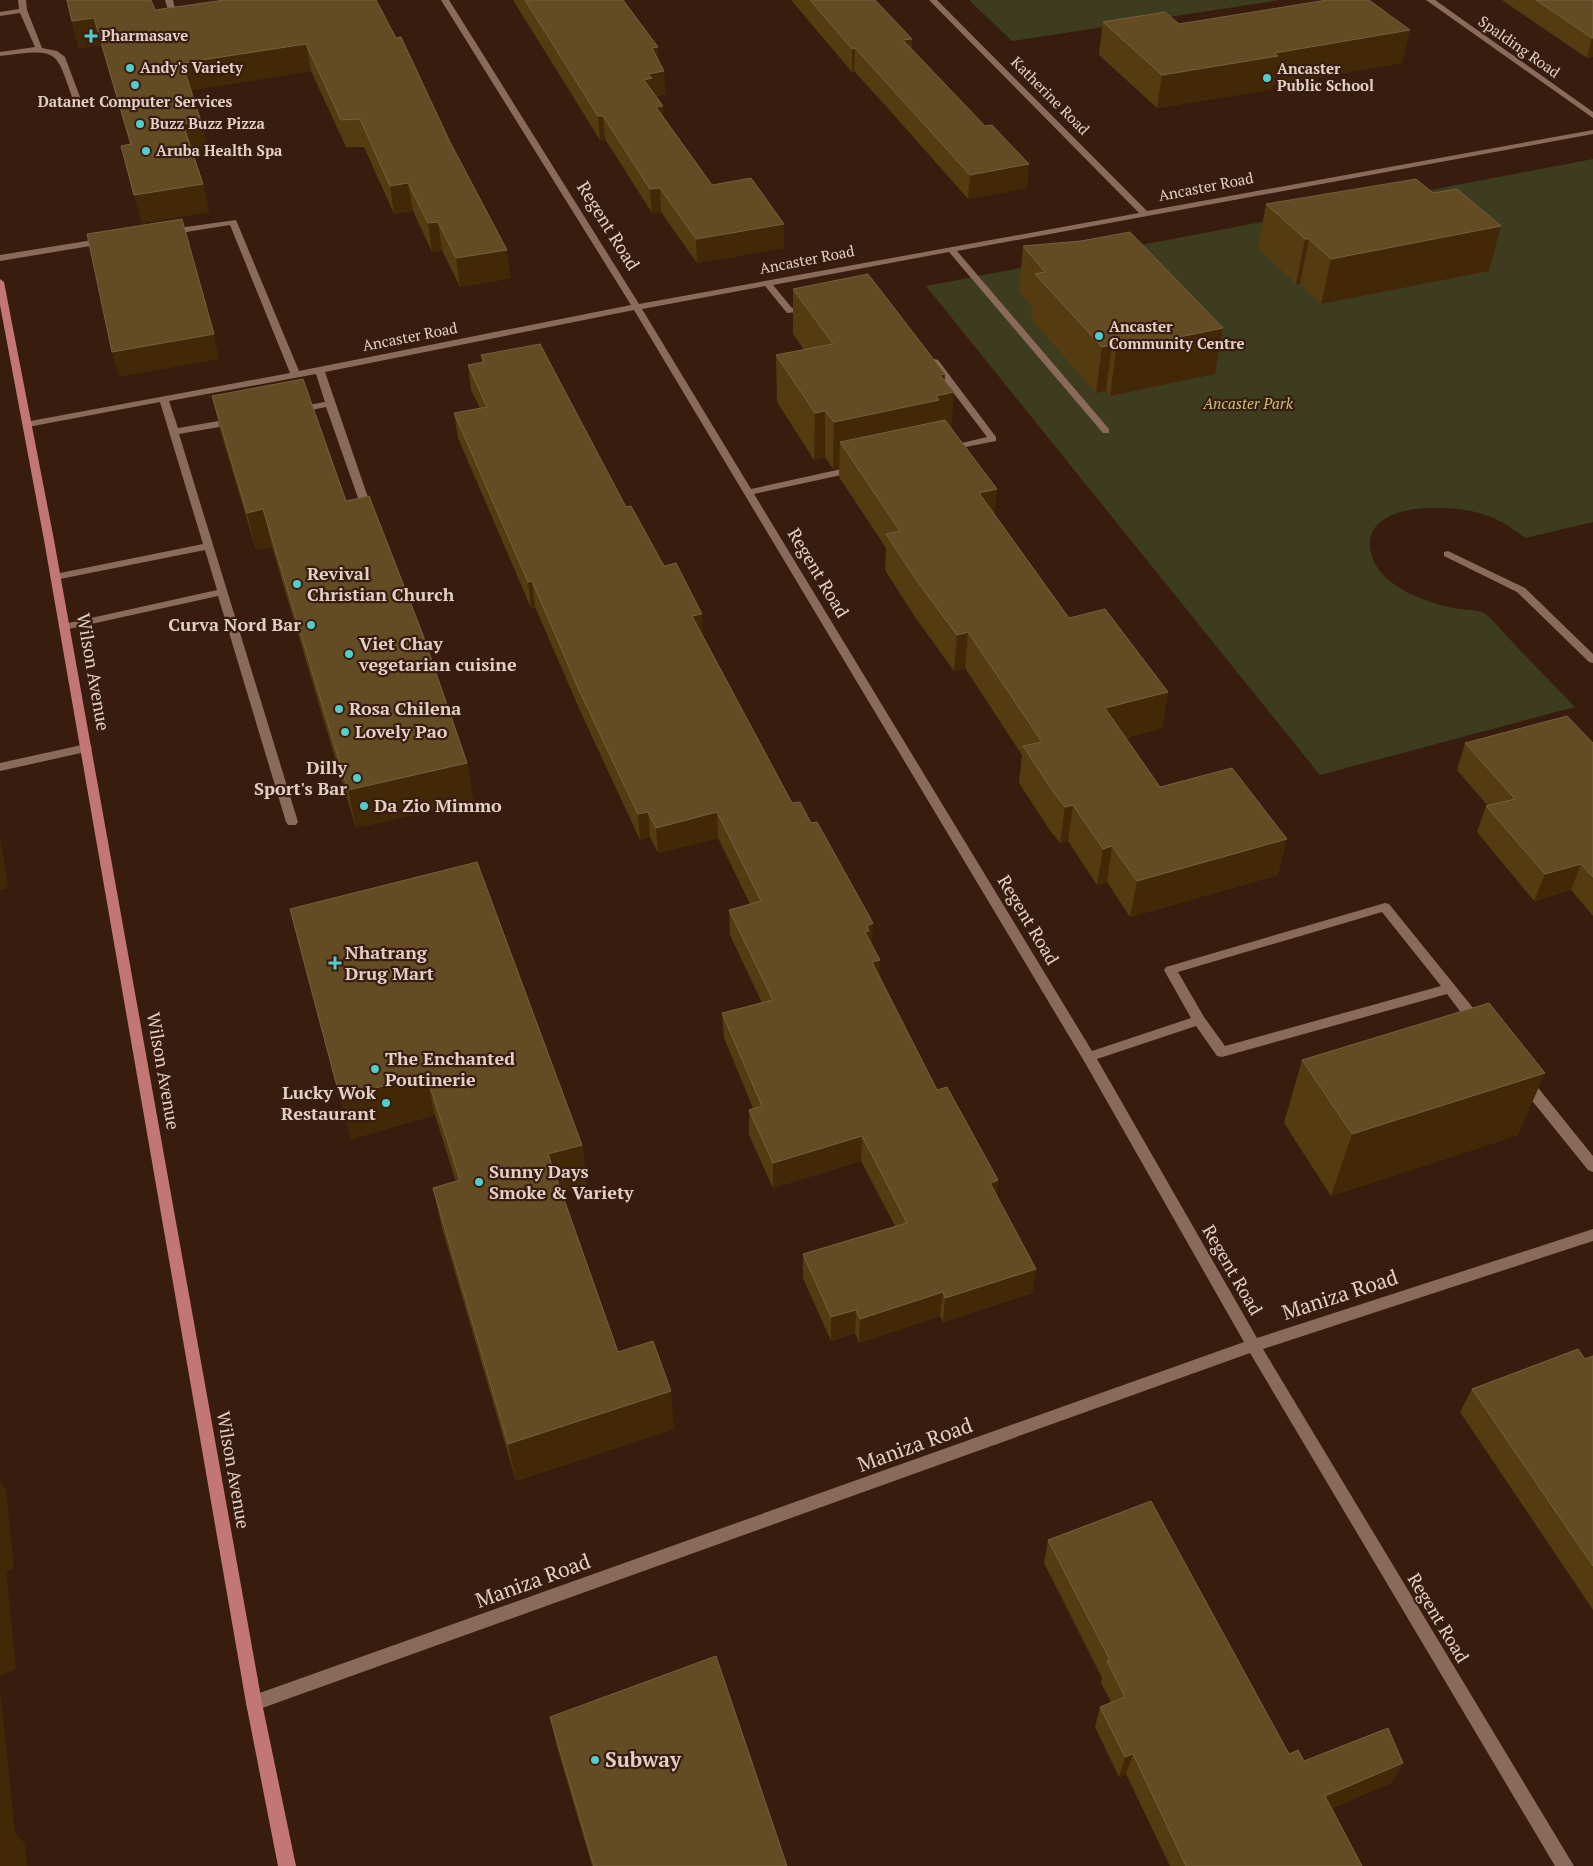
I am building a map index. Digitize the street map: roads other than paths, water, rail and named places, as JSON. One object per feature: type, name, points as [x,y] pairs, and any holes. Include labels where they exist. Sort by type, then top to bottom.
[{"type":"main road","name":"Wilson Avenue","points":[[0,282],[2,300],[28,424],[86,748],[254,1703],[287,1866]]},
{"type":"street","points":[[22,0],[23,10],[38,49]]},
{"type":"street","points":[[169,0],[176,28]]},
{"type":"street","name":"Regent Road","points":[[445,0],[636,307],[1089,1057],[1254,1345],[1565,1866]]},
{"type":"street","name":"Katherine Road","points":[[933,0],[1145,214]]},
{"type":"street","name":"Spalding Road","points":[[1430,0],[1593,116]]},
{"type":"street","points":[[0,14],[23,10]]},
{"type":"street","points":[[0,54],[38,49],[54,53],[62,59],[79,105]]},
{"type":"street","name":"Ancaster Road","points":[[28,424],[296,375],[636,307],[767,283],[863,269],[951,249],[1593,132]]},
{"type":"street","points":[[157,233],[233,222],[296,375]]},
{"type":"street","points":[[0,258],[119,239]]},
{"type":"street","points":[[951,249],[1106,431]]},
{"type":"street","points":[[767,283],[790,312],[817,306]]},
{"type":"street","points":[[929,355],[993,439],[935,451]]},
{"type":"street","points":[[320,370],[368,512]]},
{"type":"street","points":[[164,399],[292,822]]},
{"type":"street","points":[[291,411],[330,404]]},
{"type":"street","points":[[174,432],[242,420]]},
{"type":"street","points":[[747,493],[867,466]]},
{"type":"street","points":[[55,578],[210,546]]},
{"type":"street","points":[[1448,554],[1521,590],[1593,660]]},
{"type":"street","points":[[64,627],[223,592]]},
{"type":"street","points":[[0,767],[86,748]]},
{"type":"street","points":[[1449,989],[1222,1052],[1199,1020],[1170,970],[1385,907],[1486,1035]]},
{"type":"street","points":[[1089,1057],[1199,1020]]},
{"type":"street","points":[[1518,1074],[1593,1166]]},
{"type":"street","name":"Maniza Road","points":[[254,1703],[1254,1345],[1593,1235]]},
{"type":"place","name":"Pharmasave","points":[[91,36]]},
{"type":"place","name":"Andy's Variety","points":[[130,68]]},
{"type":"place","name":"Ancaster Public School","points":[[1267,78]]},
{"type":"place","name":"Datanet Computer Services","points":[[135,85]]},
{"type":"place","name":"Buzz Buzz Pizza","points":[[140,124]]},
{"type":"place","name":"Aruba Health Spa","points":[[146,151]]},
{"type":"place","name":"Ancaster Community Centre","points":[[1099,336]]},
{"type":"place","name":"Revival Christian Church","points":[[297,584]]},
{"type":"place","name":"Curva Nord Bar","points":[[311,625]]},
{"type":"place","name":"Viet Chay vegetarian cuisine","points":[[349,654]]},
{"type":"place","name":"Rosa Chilena","points":[[339,709]]},
{"type":"place","name":"Lovely Pao","points":[[345,732]]},
{"type":"place","name":"Dilly Sport's Bar","points":[[357,778]]},
{"type":"place","name":"Da Zio Mimmo","points":[[364,806]]},
{"type":"place","name":"Nhatrang Drug Mart","points":[[335,963]]},
{"type":"place","name":"The Enchanted Poutinerie","points":[[375,1069]]},
{"type":"place","name":"Lucky Wok Restaurant","points":[[386,1103]]},
{"type":"place","name":"Sunny Days Smoke & Variety","points":[[479,1182]]},
{"type":"place","name":"Subway","points":[[595,1760]]},
{"type":"park label","name":"Ancaster Park","points":[[1248,404]]}]
